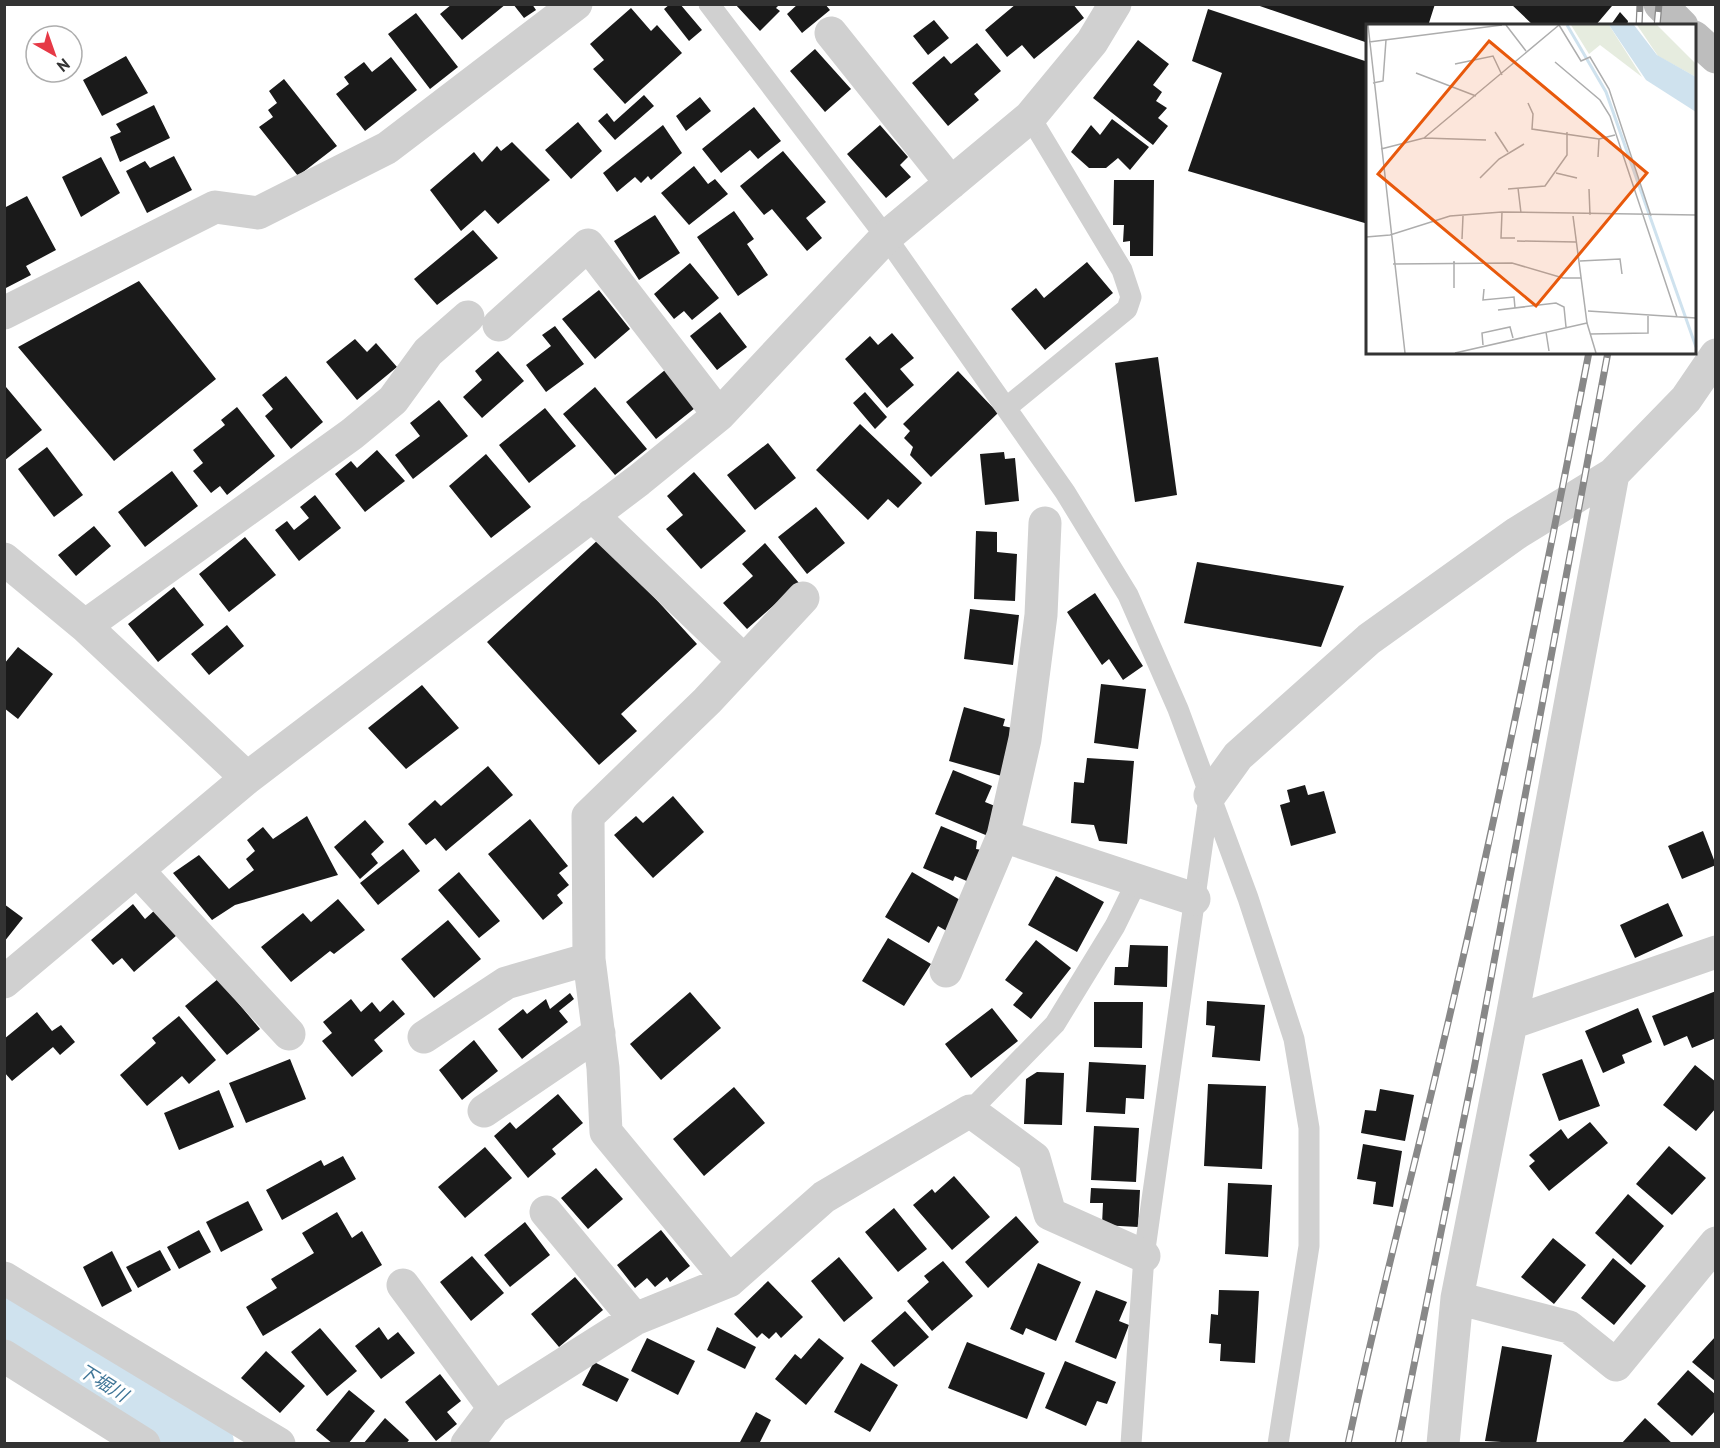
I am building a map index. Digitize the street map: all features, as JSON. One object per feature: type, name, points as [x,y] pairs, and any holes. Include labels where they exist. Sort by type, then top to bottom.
[{"type":"street","points":[[4,313],[215,207],[258,213],[387,148],[576,4]]},
{"type":"street","points":[[4,982],[139,872],[247,778],[720,415],[886,237],[1030,117],[1092,42],[1114,4]]},
{"type":"street","points":[[1660,4],[1680,24]]},
{"type":"street","points":[[831,33],[951,183]]},
{"type":"street","points":[[1696,38],[1716,57]]},
{"type":"street","points":[[499,325],[588,245],[720,415]]},
{"type":"street","points":[[86,626],[352,434],[393,400],[428,352],[468,317]]},
{"type":"street","points":[[1210,795],[1238,756],[1369,639],[1517,533],[1613,474],[1686,399],[1716,355]]},
{"type":"street","points":[[1443,1443],[1457,1298],[1511,1023],[1613,474]]},
{"type":"street","points":[[592,515],[744,661]]},
{"type":"street","points":[[945,971],[1004,837],[1025,739],[1041,615],[1045,523]]},
{"type":"street","points":[[4,560],[86,626],[247,778]]},
{"type":"street","points":[[729,1281],[606,1132],[599,1033],[589,959],[588,816],[707,701],[803,598]]},
{"type":"street","points":[[1004,837],[1194,899]]},
{"type":"street","points":[[139,872],[289,1034]]},
{"type":"street","points":[[1511,1023],[1716,952]]},
{"type":"street","points":[[424,1037],[506,983],[589,959]]},
{"type":"street","points":[[484,1111],[599,1033]]},
{"type":"street","points":[[467,1443],[494,1408],[635,1319],[729,1281],[824,1197],[970,1111],[1034,1158],[1050,1214],[1144,1256]]},
{"type":"street","points":[[546,1212],[635,1319]]},
{"type":"street","points":[[1457,1298],[1569,1328],[1616,1365],[1716,1243]]},
{"type":"street","points":[[4,1278],[279,1443]]},
{"type":"street","points":[[403,1285],[494,1408]]},
{"type":"street","points":[[4,1356],[144,1443]]},
{"type":"lane","points":[[709,4],[886,237],[1065,492],[1128,595],[1178,709],[1294,1039],[1309,1128],[1309,1246],[1278,1443]]},
{"type":"lane","points":[[1006,408],[1127,309],[1131,297],[1122,270],[1030,117]]},
{"type":"lane","points":[[1131,1443],[1144,1256],[1210,795]]},
{"type":"lane","points":[[970,1111],[1055,1024],[1115,926],[1138,879]]},
{"type":"building","points":[[452,4],[506,4],[462,40],[440,14]]},
{"type":"building","points":[[513,4],[532,4],[536,10],[524,18]]},
{"type":"building","points":[[670,4],[680,4],[702,30],[689,41],[664,9]]},
{"type":"building","points":[[735,4],[780,4],[776,8],[780,11],[760,31]]},
{"type":"building","points":[[798,4],[825,4],[830,10],[802,33],[787,14]]},
{"type":"building","points":[[1016,4],[1073,4],[1084,18],[1034,59],[1022,45],[1007,57],[985,30]]},
{"type":"building","points":[[1254,4],[1435,4],[1429,24],[1366,24],[1366,42]]},
{"type":"building","points":[[1511,4],[1610,4],[1612,6],[1597,24],[1532,24]]},
{"type":"building","points":[[631,8],[651,31],[657,25],[682,53],[625,104],[593,69],[604,60],[590,44]]},
{"type":"building","points":[[1208,9],[1366,61],[1366,223],[1188,171],[1222,73],[1192,61]]},
{"type":"building","points":[[1620,12],[1628,21],[1627,24],[1611,24]]},
{"type":"building","points":[[416,13],[458,67],[430,89],[388,34]]},
{"type":"building","points":[[934,20],[949,38],[928,55],[913,36]]},
{"type":"building","points":[[1138,40],[1169,64],[1153,85],[1162,92],[1156,101],[1167,108],[1158,118],[1168,126],[1153,145],[1093,98]]},
{"type":"building","points":[[977,43],[1001,71],[974,94],[979,100],[948,126],[912,83],[944,56],[951,64]]},
{"type":"building","points":[[815,49],[851,89],[825,112],[790,71]]},
{"type":"building","points":[[126,56],[148,93],[102,116],[84,79]]},
{"type":"building","points":[[391,57],[417,90],[365,131],[336,94],[349,84],[344,77],[364,62],[372,72]]},
{"type":"building","points":[[284,79],[337,146],[298,176],[259,127],[273,117],[268,110],[277,103],[269,91]]},
{"type":"building","points":[[644,95],[654,106],[615,140],[598,121],[607,113],[614,122]]},
{"type":"building","points":[[700,97],[711,111],[686,131],[676,116]]},
{"type":"building","points":[[154,105],[170,138],[120,162],[110,137],[121,132],[116,124]]},
{"type":"building","points":[[754,107],[781,141],[758,159],[750,150],[721,173],[702,149]]},
{"type":"building","points":[[1112,119],[1149,147],[1130,170],[1118,158],[1106,168],[1089,168],[1071,152],[1091,125],[1100,135]]},
{"type":"building","points":[[578,122],[602,151],[571,179],[545,150]]},
{"type":"building","points":[[663,125],[682,153],[651,180],[648,176],[641,183],[635,177],[617,192],[603,173]]},
{"type":"building","points":[[880,125],[908,157],[900,165],[911,177],[886,198],[847,154]]},
{"type":"building","points":[[512,142],[550,180],[498,224],[485,210],[461,231],[430,190],[474,152],[482,162],[497,146],[501,151]]},
{"type":"building","points":[[783,151],[826,202],[806,218],[822,238],[807,251],[772,209],[764,215],[740,186]]},
{"type":"building","points":[[174,156],[192,190],[147,213],[126,171],[145,161],[150,168]]},
{"type":"building","points":[[101,157],[120,193],[81,217],[62,177]]},
{"type":"building","points":[[694,166],[708,184],[715,179],[728,194],[689,225],[661,193]]},
{"type":"building","points":[[1114,180],[1154,180],[1153,256],[1130,256],[1130,241],[1123,242],[1124,225],[1113,225]]},
{"type":"building","points":[[27,196],[56,250],[26,266],[31,275],[4,289],[4,208]]},
{"type":"building","points":[[734,211],[754,239],[747,244],[768,275],[738,296],[697,237]]},
{"type":"building","points":[[655,215],[680,253],[639,280],[614,241]]},
{"type":"building","points":[[473,230],[498,258],[437,305],[414,279]]},
{"type":"building","points":[[1087,262],[1113,293],[1045,350],[1011,309],[1036,288],[1044,298]]},
{"type":"building","points":[[690,263],[719,298],[692,320],[684,311],[674,319],[654,294]]},
{"type":"building","points":[[139,281],[216,379],[114,461],[18,347]]},
{"type":"building","points":[[599,290],[630,329],[595,359],[562,319]]},
{"type":"building","points":[[720,312],[747,347],[717,370],[690,336]]},
{"type":"building","points":[[555,326],[584,364],[546,392],[526,365],[551,346],[542,335]]},
{"type":"building","points":[[892,333],[914,358],[900,369],[914,385],[887,408],[845,359],[870,336],[878,345]]},
{"type":"building","points":[[355,339],[367,352],[376,343],[397,367],[357,400],[326,362]]},
{"type":"building","points":[[498,351],[524,381],[482,418],[463,397],[482,380],[475,371]]},
{"type":"building","points":[[1158,357],[1177,495],[1135,502],[1115,363]]},
{"type":"building","points":[[665,370],[695,408],[656,439],[626,402]]},
{"type":"building","points":[[958,371],[998,413],[931,477],[910,455],[913,447],[904,438],[910,431],[903,424]]},
{"type":"building","points":[[286,376],[323,422],[291,449],[265,416],[273,409],[262,395]]},
{"type":"building","points":[[6,387],[42,430],[4,461],[4,388]]},
{"type":"building","points":[[595,387],[647,449],[615,475],[563,414]]},
{"type":"building","points":[[865,392],[887,417],[875,429],[853,403]]},
{"type":"building","points":[[439,400],[468,436],[413,479],[395,455],[420,436],[410,423]]},
{"type":"building","points":[[237,407],[275,456],[227,495],[220,486],[211,493],[193,471],[203,463],[193,450],[225,425],[221,420]]},
{"type":"building","points":[[545,408],[576,446],[529,483],[499,445]]},
{"type":"building","points":[[860,424],[922,483],[898,508],[888,499],[868,520],[816,470]]},
{"type":"building","points":[[768,443],[796,478],[755,510],[727,475]]},
{"type":"building","points":[[47,447],[83,495],[54,517],[18,469]]},
{"type":"building","points":[[377,450],[405,481],[365,512],[335,474],[351,461],[357,468]]},
{"type":"building","points":[[1004,452],[1005,459],[1015,458],[1019,501],[985,505],[980,454]]},
{"type":"building","points":[[486,454],[531,507],[491,538],[449,486]]},
{"type":"building","points":[[172,471],[198,506],[145,547],[118,512]]},
{"type":"building","points":[[694,472],[746,531],[701,569],[666,529],[683,515],[667,496]]},
{"type":"building","points":[[315,495],[341,528],[299,561],[275,530],[287,521],[294,530],[309,518],[300,507]]},
{"type":"building","points":[[816,507],[845,543],[807,574],[778,537]]},
{"type":"building","points":[[94,526],[111,546],[76,576],[58,555]]},
{"type":"building","points":[[976,531],[997,532],[997,552],[1017,554],[1015,601],[974,599]]},
{"type":"building","points":[[245,537],[276,575],[229,612],[199,574]]},
{"type":"building","points":[[600,538],[697,644],[621,714],[637,731],[599,765],[487,642]]},
{"type":"building","points":[[765,543],[799,583],[747,629],[723,603],[753,576],[742,564]]},
{"type":"building","points":[[1197,562],[1344,586],[1321,647],[1184,623]]},
{"type":"building","points":[[174,587],[204,625],[158,662],[128,624]]},
{"type":"building","points":[[1095,593],[1143,666],[1123,680],[1109,659],[1102,665],[1067,612]]},
{"type":"building","points":[[970,609],[1019,615],[1013,665],[964,659]]},
{"type":"building","points":[[227,625],[244,646],[209,675],[191,654]]},
{"type":"building","points":[[18,647],[53,674],[18,719],[4,708],[4,664]]},
{"type":"building","points":[[1101,684],[1146,689],[1138,749],[1094,743]]},
{"type":"building","points":[[422,685],[459,728],[406,769],[368,728]]},
{"type":"building","points":[[964,707],[1005,719],[1003,726],[1013,728],[1005,777],[949,761]]},
{"type":"building","points":[[1087,758],[1134,761],[1127,844],[1099,841],[1094,825],[1071,823],[1074,782],[1084,783]]},
{"type":"building","points":[[488,766],[513,795],[446,851],[435,838],[426,845],[408,824],[435,800],[441,806]]},
{"type":"building","points":[[953,770],[992,786],[985,802],[1000,808],[988,836],[935,814]]},
{"type":"building","points":[[1305,785],[1308,795],[1324,791],[1336,833],[1291,846],[1280,805],[1290,802],[1287,790]]},
{"type":"building","points":[[673,796],[704,832],[653,878],[614,835],[636,816],[643,823]]},
{"type":"building","points":[[307,816],[338,875],[235,905],[212,920],[173,873],[199,855],[229,889],[254,870],[246,859],[255,851],[247,840],[263,827],[273,839]]},
{"type":"building","points":[[530,819],[568,866],[559,873],[569,885],[557,895],[563,903],[543,920],[488,854]]},
{"type":"building","points":[[365,820],[384,842],[371,854],[378,863],[360,879],[334,847]]},
{"type":"building","points":[[941,826],[977,841],[976,849],[982,850],[969,882],[955,876],[953,881],[923,868]]},
{"type":"building","points":[[1703,831],[1716,865],[1682,879],[1668,846]]},
{"type":"building","points":[[403,849],[420,871],[378,905],[360,883]]},
{"type":"building","points":[[459,872],[500,921],[479,938],[438,890]]},
{"type":"building","points":[[912,872],[967,904],[950,933],[938,926],[929,943],[885,917]]},
{"type":"building","points":[[1056,876],[1104,902],[1077,952],[1028,925]]},
{"type":"building","points":[[338,899],[365,930],[334,954],[330,951],[291,982],[261,947],[303,913],[311,922]]},
{"type":"building","points":[[1668,903],[1683,936],[1635,958],[1620,925]]},
{"type":"building","points":[[4,904],[23,918],[4,942]]},
{"type":"building","points":[[133,904],[145,919],[155,910],[177,935],[134,972],[122,958],[113,965],[91,940]]},
{"type":"building","points":[[448,920],[481,959],[434,998],[401,959]]},
{"type":"building","points":[[888,938],[931,964],[904,1006],[862,981]]},
{"type":"building","points":[[1036,940],[1071,968],[1031,1019],[1013,1005],[1023,993],[1005,980]]},
{"type":"building","points":[[1130,945],[1168,946],[1167,987],[1114,985],[1115,967],[1128,967]]},
{"type":"building","points":[[218,979],[260,1029],[227,1055],[185,1006]]},
{"type":"building","points":[[1716,991],[1716,1038],[1692,1048],[1687,1036],[1664,1046],[1652,1016]]},
{"type":"building","points":[[690,992],[721,1028],[661,1080],[630,1044]]},
{"type":"building","points":[[570,993],[574,999],[559,1011],[568,1022],[522,1059],[498,1029],[523,1009],[527,1014],[546,999],[550,1009]]},
{"type":"building","points":[[351,999],[361,1012],[372,1002],[380,1012],[393,1000],[405,1014],[374,1040],[383,1051],[352,1077],[322,1041],[332,1033],[323,1022]]},
{"type":"building","points":[[1207,1001],[1265,1005],[1260,1061],[1212,1057],[1215,1026],[1206,1025]]},
{"type":"building","points":[[1094,1002],[1143,1002],[1142,1048],[1094,1047]]},
{"type":"building","points":[[992,1008],[1018,1041],[971,1078],[945,1044]]},
{"type":"building","points":[[1638,1008],[1652,1042],[1622,1055],[1625,1063],[1603,1073],[1585,1031]]},
{"type":"building","points":[[37,1012],[52,1031],[61,1025],[75,1042],[60,1055],[53,1047],[12,1081],[4,1072],[4,1039]]},
{"type":"building","points":[[179,1016],[216,1060],[189,1084],[182,1076],[147,1106],[120,1075],[156,1043],[152,1038]]},
{"type":"building","points":[[474,1040],[498,1071],[462,1100],[439,1070]]},
{"type":"building","points":[[290,1059],[306,1099],[246,1123],[229,1083]]},
{"type":"building","points":[[1582,1059],[1600,1106],[1559,1121],[1542,1074]]},
{"type":"building","points":[[1089,1062],[1146,1065],[1144,1099],[1126,1098],[1125,1114],[1086,1112]]},
{"type":"building","points":[[1695,1065],[1716,1082],[1716,1108],[1696,1131],[1663,1105]]},
{"type":"building","points":[[1037,1072],[1064,1073],[1062,1125],[1024,1124],[1026,1079]]},
{"type":"building","points":[[1208,1084],[1266,1086],[1262,1169],[1204,1166]]},
{"type":"building","points":[[734,1087],[765,1123],[704,1176],[673,1139]]},
{"type":"building","points":[[1380,1089],[1414,1095],[1405,1141],[1361,1133],[1365,1110],[1376,1111]]},
{"type":"building","points":[[219,1090],[234,1127],[179,1150],[164,1113]]},
{"type":"building","points":[[558,1094],[583,1123],[552,1149],[556,1154],[528,1178],[494,1136],[510,1122],[516,1129]]},
{"type":"building","points":[[1590,1122],[1608,1143],[1549,1191],[1529,1166],[1535,1161],[1529,1155],[1561,1129],[1568,1139]]},
{"type":"building","points":[[1094,1126],[1139,1128],[1136,1182],[1091,1180]]},
{"type":"building","points":[[1363,1144],[1402,1151],[1393,1207],[1373,1204],[1376,1182],[1357,1179]]},
{"type":"building","points":[[1669,1146],[1706,1178],[1672,1215],[1636,1184]]},
{"type":"building","points":[[485,1147],[512,1178],[465,1218],[438,1187]]},
{"type":"building","points":[[343,1156],[356,1179],[282,1220],[266,1190],[321,1160],[324,1166]]},
{"type":"building","points":[[596,1168],[623,1199],[588,1229],[561,1198]]},
{"type":"building","points":[[954,1176],[990,1217],[952,1250],[913,1205],[932,1189],[935,1193]]},
{"type":"building","points":[[1228,1183],[1272,1185],[1268,1257],[1225,1254]]},
{"type":"building","points":[[1091,1188],[1140,1190],[1138,1227],[1102,1225],[1103,1203],[1090,1203]]},
{"type":"building","points":[[1628,1194],[1664,1226],[1631,1265],[1595,1233]]},
{"type":"building","points":[[248,1201],[263,1230],[221,1252],[206,1222]]},
{"type":"building","points":[[894,1208],[927,1249],[898,1272],[865,1232]]},
{"type":"building","points":[[337,1212],[352,1238],[362,1231],[382,1265],[263,1336],[246,1307],[277,1288],[271,1279],[314,1253],[302,1233]]},
{"type":"building","points":[[1016,1216],[1039,1242],[988,1288],[965,1262]]},
{"type":"building","points":[[525,1222],[550,1255],[510,1287],[484,1255]]},
{"type":"building","points":[[199,1230],[211,1252],[179,1269],[167,1247]]},
{"type":"building","points":[[661,1230],[690,1266],[670,1282],[667,1277],[655,1287],[647,1278],[635,1288],[617,1265]]},
{"type":"building","points":[[1553,1238],[1586,1265],[1554,1304],[1521,1277]]},
{"type":"building","points":[[160,1250],[171,1270],[138,1288],[126,1267]]},
{"type":"building","points":[[112,1251],[132,1291],[102,1307],[83,1267]]},
{"type":"building","points":[[472,1256],[504,1293],[471,1321],[440,1282]]},
{"type":"building","points":[[839,1257],[873,1298],[844,1322],[811,1281]]},
{"type":"building","points":[[1613,1258],[1646,1286],[1614,1325],[1581,1298]]},
{"type":"building","points":[[943,1261],[973,1296],[932,1331],[907,1301],[929,1282],[924,1276]]},
{"type":"building","points":[[1038,1263],[1081,1282],[1056,1341],[1026,1328],[1023,1335],[1010,1329]]},
{"type":"building","points":[[575,1277],[603,1310],[559,1347],[531,1314]]},
{"type":"building","points":[[768,1281],[803,1317],[781,1338],[776,1332],[769,1339],[762,1333],[757,1338],[734,1314]]},
{"type":"building","points":[[1096,1290],[1127,1302],[1119,1321],[1129,1325],[1116,1359],[1075,1342]]},
{"type":"building","points":[[1219,1290],[1259,1291],[1255,1363],[1220,1361],[1221,1344],[1209,1343],[1211,1314],[1218,1315]]},
{"type":"building","points":[[905,1311],[929,1337],[894,1367],[871,1341]]},
{"type":"building","points":[[379,1327],[388,1340],[398,1332],[415,1353],[381,1379],[355,1346]]},
{"type":"building","points":[[717,1327],[756,1347],[745,1369],[707,1350]]},
{"type":"building","points":[[320,1328],[357,1371],[327,1396],[291,1352]]},
{"type":"building","points":[[1716,1336],[1716,1382],[1692,1362]]},
{"type":"building","points":[[647,1338],[695,1361],[678,1395],[631,1371]]},
{"type":"building","points":[[819,1338],[844,1358],[806,1405],[775,1379],[795,1354],[801,1359]]},
{"type":"building","points":[[967,1342],[1045,1373],[1027,1419],[948,1388]]},
{"type":"building","points":[[1502,1346],[1552,1355],[1536,1444],[1485,1441]]},
{"type":"building","points":[[266,1351],[305,1386],[280,1413],[241,1378]]},
{"type":"building","points":[[1065,1361],[1116,1382],[1107,1404],[1097,1401],[1086,1426],[1045,1408]]},
{"type":"building","points":[[594,1362],[629,1379],[617,1402],[582,1385]]},
{"type":"building","points":[[861,1363],[898,1385],[870,1432],[834,1412]]},
{"type":"building","points":[[1688,1370],[1716,1395],[1716,1410],[1692,1436],[1657,1404]]},
{"type":"building","points":[[440,1374],[461,1401],[447,1412],[457,1424],[436,1441],[405,1402]]},
{"type":"building","points":[[349,1390],[375,1411],[348,1444],[333,1444],[316,1430]]},
{"type":"building","points":[[756,1412],[771,1420],[759,1444],[739,1444]]},
{"type":"building","points":[[385,1418],[409,1440],[406,1444],[363,1444]]},
{"type":"building","points":[[1645,1418],[1673,1444],[1621,1444]]},
{"type":"waterway","name":"下堀川","points":[[4,1322],[201,1444]]},
{"type":"railway","points":[[1639,24],[1640,4]]},
{"type":"railway","points":[[1657,24],[1659,4]]},
{"type":"railway","points":[[1348,1444],[1480,884],[1589,354]]},
{"type":"railway","points":[[1398,1444],[1474,1069],[1608,354]]}]
